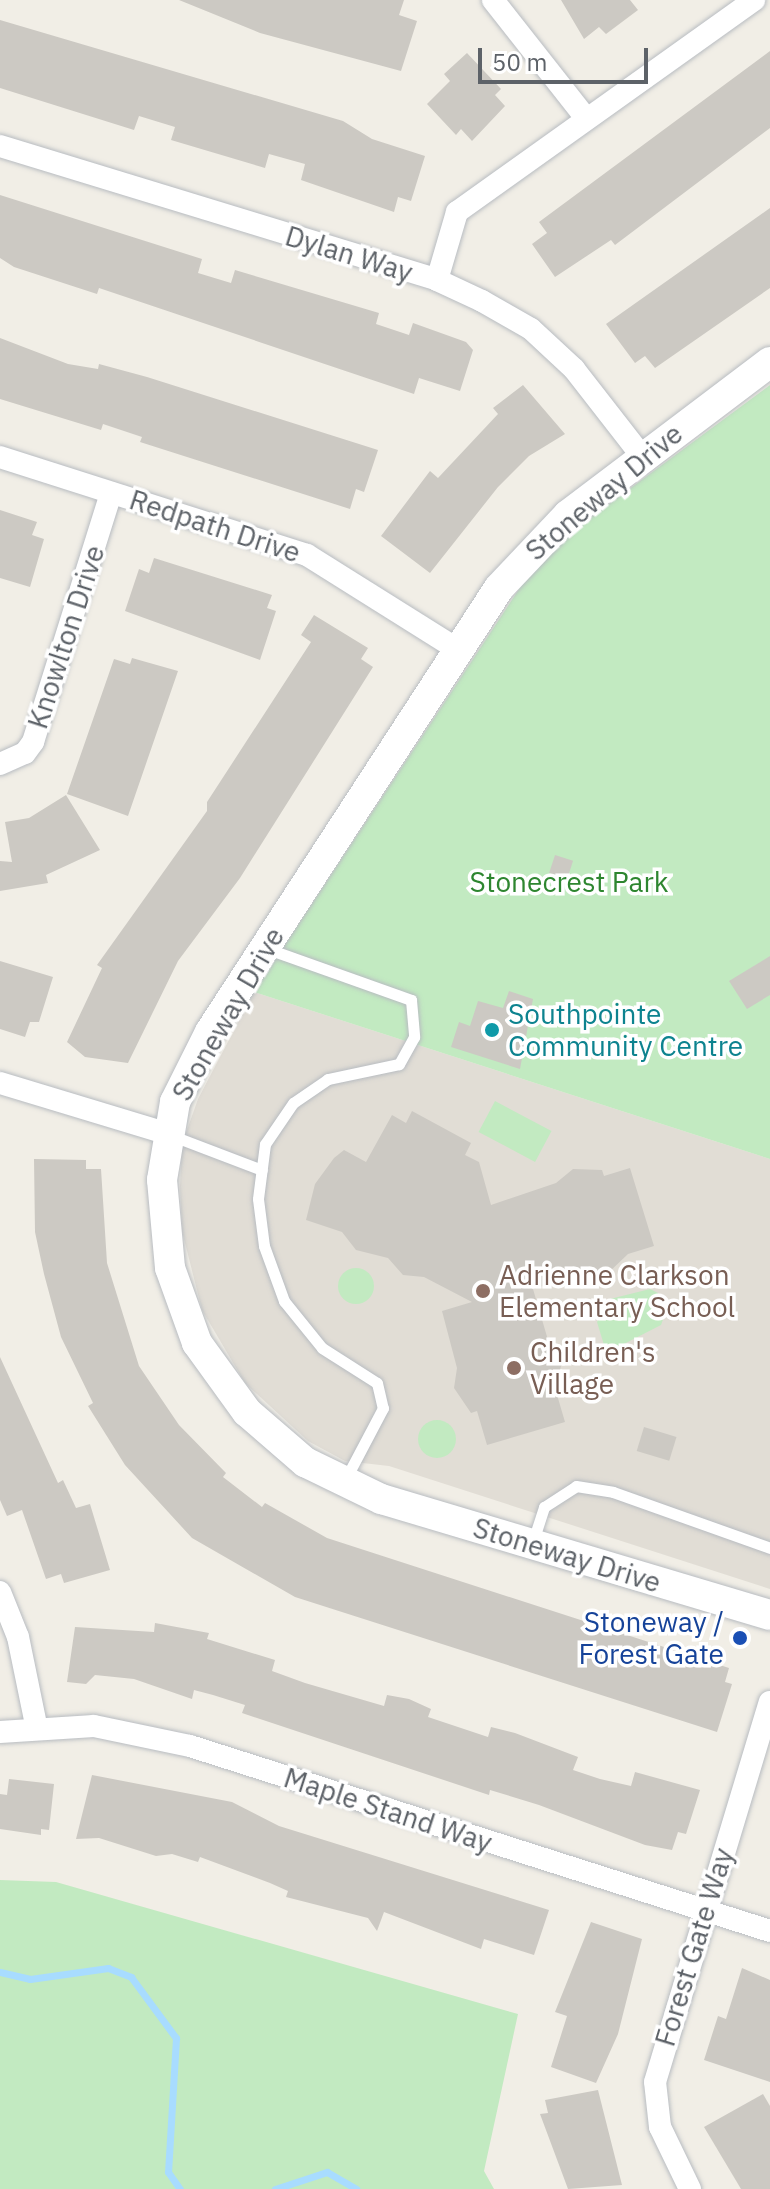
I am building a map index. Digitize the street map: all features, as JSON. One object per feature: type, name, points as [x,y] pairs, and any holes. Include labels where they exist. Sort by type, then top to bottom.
[{"type":"street","points":[[493,0],[586,118]]},
{"type":"street","points":[[437,280],[457,212],[754,0]]},
{"type":"street","name":"Dylan Way","points":[[0,146],[437,280],[531,329],[574,369],[641,455]]},
{"type":"street","name":"Stoneway Drive","points":[[770,362],[641,455],[532,548],[457,649],[263,947],[199,1054],[166,1133],[163,1230],[197,1343],[219,1380],[272,1436],[342,1484],[533,1545],[770,1615]]},
{"type":"street","name":"Redpath Drive","points":[[0,457],[307,555],[457,649]]},
{"type":"street","name":"Knowlton Drive","points":[[0,764],[25,753],[33,742],[111,493]]},
{"type":"street","points":[[0,1083],[166,1133]]},
{"type":"street","points":[[0,1592],[18,1637],[36,1725]]},
{"type":"street","name":"Forest Gate Way","points":[[690,2189],[660,2127],[655,2082],[770,1702]]},
{"type":"street","name":"Maple Stand Way","points":[[0,1732],[36,1725],[94,1726],[190,1746],[770,1931]]},
{"type":"lane","points":[[263,947],[411,1000],[414,1037],[399,1064],[328,1079],[293,1103],[265,1144],[262,1170],[264,1246],[284,1301],[322,1348],[377,1383],[383,1408],[342,1484]]},
{"type":"lane","points":[[166,1133],[262,1170]]},
{"type":"lane","points":[[533,1545],[544,1507],[576,1486],[613,1492],[770,1548]]},
{"type":"shaded area","name":"Adrienne Clarkson Elementary School","points":[[254,992],[770,1159],[770,1589],[389,1466],[345,1461],[308,1441],[245,1383],[202,1310],[182,1231],[180,1186],[182,1144],[198,1099]]},
{"type":"green space","name":"Stonecrest Park","points":[[770,385],[770,1159],[254,992],[521,586],[563,538]]},
{"type":"green space","points":[[495,1101],[552,1131],[535,1162],[479,1132]]},
{"type":"green space","points":[[356,1268],[369,1273],[374,1286],[369,1299],[356,1304],[343,1299],[338,1286],[343,1273]]},
{"type":"green space","points":[[650,1289],[658,1293],[665,1314],[661,1325],[620,1346],[604,1345],[597,1322],[610,1299]]},
{"type":"green space","points":[[437,1420],[450,1426],[456,1439],[450,1452],[437,1458],[424,1452],[418,1439],[424,1426]]},
{"type":"green space","points":[[0,1880],[56,1882],[518,2014],[484,2171],[494,2189],[0,2189]]},
{"type":"building","points":[[179,0],[404,0],[399,15],[417,21],[401,71],[260,33]]},
{"type":"building","points":[[561,0],[630,0],[638,10],[606,34],[599,27],[584,39]]},
{"type":"building","points":[[0,20],[343,121],[372,139],[425,156],[411,201],[398,197],[394,212],[301,180],[305,164],[269,154],[265,168],[171,140],[175,127],[139,116],[134,130],[0,88]]},
{"type":"building","points":[[770,51],[770,128],[615,245],[611,240],[555,277],[532,244],[547,233],[539,222]]},
{"type":"building","points":[[467,53],[501,89],[495,95],[505,106],[472,141],[461,129],[456,135],[427,104],[450,81],[444,74]]},
{"type":"building","points":[[0,195],[202,259],[198,273],[231,283],[235,270],[379,313],[376,324],[409,335],[413,323],[466,342],[473,350],[460,391],[419,378],[414,394],[99,288],[97,294],[14,267],[0,258]]},
{"type":"building","points":[[770,208],[770,288],[655,368],[645,356],[635,363],[606,324]]},
{"type":"building","points":[[0,338],[68,364],[98,369],[99,364],[147,377],[378,450],[364,492],[356,489],[350,509],[140,442],[142,437],[103,424],[101,430],[0,399]]},
{"type":"building","points":[[523,385],[565,434],[529,456],[498,487],[430,573],[381,536],[430,471],[438,478],[498,414],[493,408]]},
{"type":"building","points":[[0,510],[37,522],[32,535],[44,539],[30,587],[0,578]]},
{"type":"building","points":[[154,558],[272,595],[267,608],[276,611],[260,660],[125,611],[139,569],[149,573]]},
{"type":"building","points":[[314,615],[368,648],[361,659],[373,667],[240,878],[178,961],[128,1063],[85,1057],[67,1042],[102,968],[97,965],[207,811],[207,802],[311,642],[301,635]]},
{"type":"building","points":[[132,658],[178,671],[128,816],[67,794],[114,659],[130,664]]},
{"type":"building","points":[[66,795],[100,850],[46,875],[48,883],[0,891],[0,861],[12,862],[5,822],[29,818]]},
{"type":"building","points":[[555,855],[573,861],[567,879],[549,873]]},
{"type":"building","points":[[770,956],[770,995],[747,1009],[729,981]]},
{"type":"building","points":[[0,961],[53,977],[39,1022],[30,1022],[25,1037],[0,1029]]},
{"type":"building","name":"Southpointe Community Centre","points":[[509,991],[533,999],[520,1069],[451,1047],[459,1022],[470,1026],[478,1001],[503,1008]]},
{"type":"building","points":[[412,1111],[471,1143],[465,1155],[479,1162],[491,1205],[556,1183],[573,1169],[602,1170],[604,1176],[630,1168],[654,1246],[628,1254],[605,1276],[584,1274],[533,1289],[548,1340],[563,1359],[555,1388],[565,1422],[487,1445],[477,1411],[471,1413],[454,1388],[457,1368],[442,1311],[472,1302],[424,1277],[403,1275],[388,1258],[356,1250],[342,1232],[306,1220],[315,1184],[334,1158],[344,1150],[366,1162],[392,1115],[406,1123]]},
{"type":"building","points":[[34,1159],[86,1160],[86,1169],[101,1169],[107,1263],[139,1366],[179,1425],[226,1473],[223,1477],[262,1507],[265,1503],[327,1538],[729,1668],[725,1682],[732,1684],[717,1732],[295,1597],[192,1538],[125,1465],[88,1406],[93,1403],[61,1337],[44,1274],[35,1232]]},
{"type":"building","points":[[0,1357],[58,1483],[63,1480],[76,1508],[90,1504],[110,1570],[64,1583],[61,1574],[46,1579],[22,1510],[7,1516],[0,1500]]},
{"type":"building","points":[[644,1427],[677,1437],[669,1461],[637,1451]]},
{"type":"building","points":[[155,1623],[209,1633],[207,1639],[275,1660],[272,1671],[305,1683],[384,1706],[387,1695],[409,1699],[431,1709],[428,1717],[488,1737],[491,1727],[515,1733],[578,1757],[573,1770],[600,1779],[631,1786],[635,1772],[700,1790],[686,1834],[678,1832],[672,1850],[645,1845],[539,1805],[490,1790],[489,1795],[242,1713],[245,1705],[194,1690],[192,1699],[134,1679],[95,1675],[86,1684],[67,1682],[75,1627],[154,1632]]},
{"type":"building","points":[[92,1775],[232,1802],[279,1826],[549,1910],[534,1955],[484,1939],[481,1949],[384,1912],[377,1931],[368,1918],[286,1897],[288,1891],[200,1857],[198,1862],[172,1854],[156,1856],[99,1838],[76,1839]]},
{"type":"building","points":[[9,1779],[54,1784],[49,1830],[41,1829],[41,1835],[0,1829],[0,1794],[7,1795]]},
{"type":"building","points":[[591,1922],[642,1939],[618,2034],[596,2083],[551,2067],[567,2016],[555,2012]]},
{"type":"building","points":[[742,1968],[770,1980],[770,2082],[704,2060],[718,2016],[726,2019]]},
{"type":"building","points":[[598,2090],[622,2185],[568,2189],[540,2114],[548,2113],[545,2100]]},
{"type":"building","points":[[763,2094],[770,2106],[770,2189],[741,2189],[704,2127]]},
{"type":"waterway","points":[[0,1972],[30,1979],[108,1968],[131,1977],[176,2038],[168,2172],[180,2189]]},
{"type":"waterway","points":[[275,2189],[327,2172],[357,2189]]},
{"type":"place","name":"Southpointe Community Centre","points":[[492,1030]]},
{"type":"place","name":"Adrienne Clarkson Elementary School","points":[[483,1291]]},
{"type":"place","name":"Children's Village","points":[[514,1368]]},
{"type":"place","name":"Stoneway / Forest Gate","points":[[740,1638]]}]
